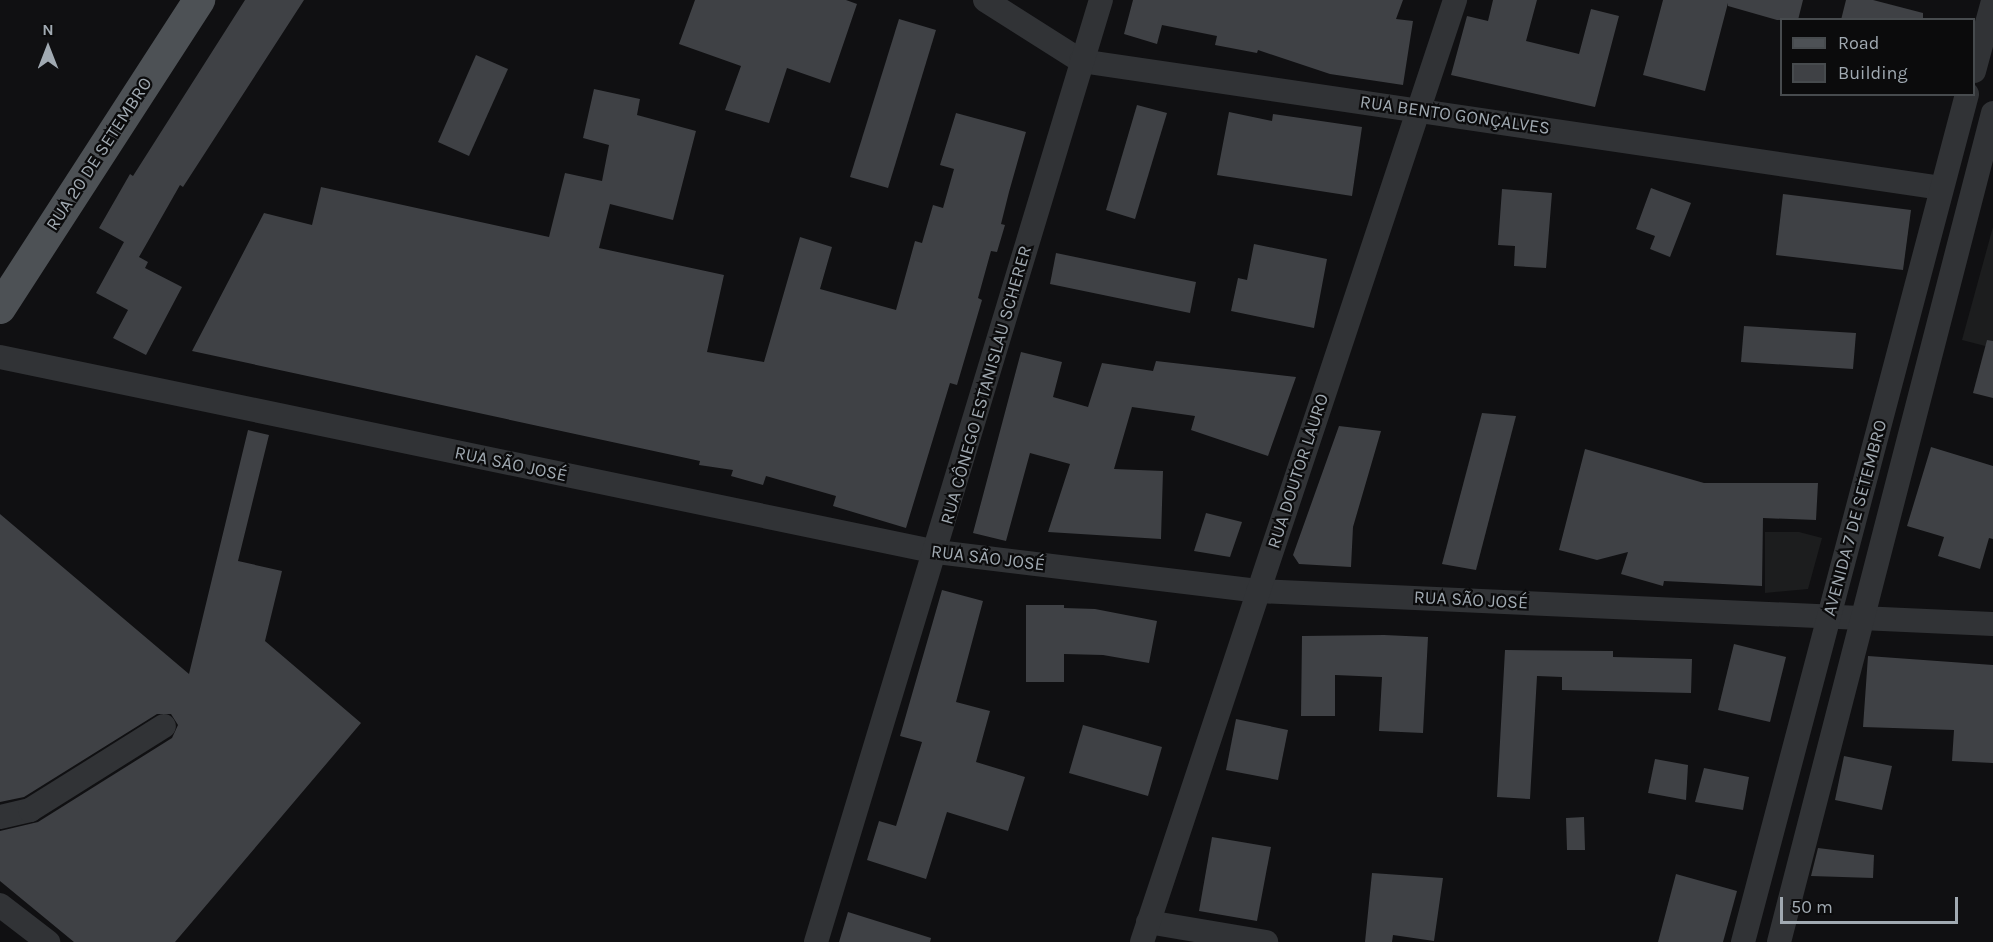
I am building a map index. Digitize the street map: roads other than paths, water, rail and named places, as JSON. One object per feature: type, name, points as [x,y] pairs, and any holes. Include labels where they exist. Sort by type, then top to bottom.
[{"type":"main road","name":"RUA 20 DE SETEMBRO","points":[[0,308],[199,0]]},
{"type":"street","name":"RUA BENTO GONÇALVES","points":[[986,0],[1081,61],[1941,188]]},
{"type":"street","name":"RUA CÔNEGO ESTANISLAU SCHERER","points":[[816,942],[937,552],[1101,0]]},
{"type":"street","name":"RUA DOUTOR LAURO","points":[[1145,932],[1455,0]]},
{"type":"street","points":[[1975,67],[1993,1]]},
{"type":"street","name":"AVENIDA 7 DE SETEMBRO","points":[[1743,942],[1966,96]]},
{"type":"street","name":"AVENIDA 7 DE SETEMBRO","points":[[1779,942],[1993,112]]},
{"type":"street","name":"RUA SÃO JOSÉ","points":[[0,357],[937,552],[1258,591],[1861,620],[1993,624]]},
{"type":"street","points":[[0,817],[30,810],[164,726]]},
{"type":"street","points":[[1773,830],[1806,837]]},
{"type":"street","points":[[0,905],[48,942]]},
{"type":"street","points":[[1145,932],[1266,942]]}]
